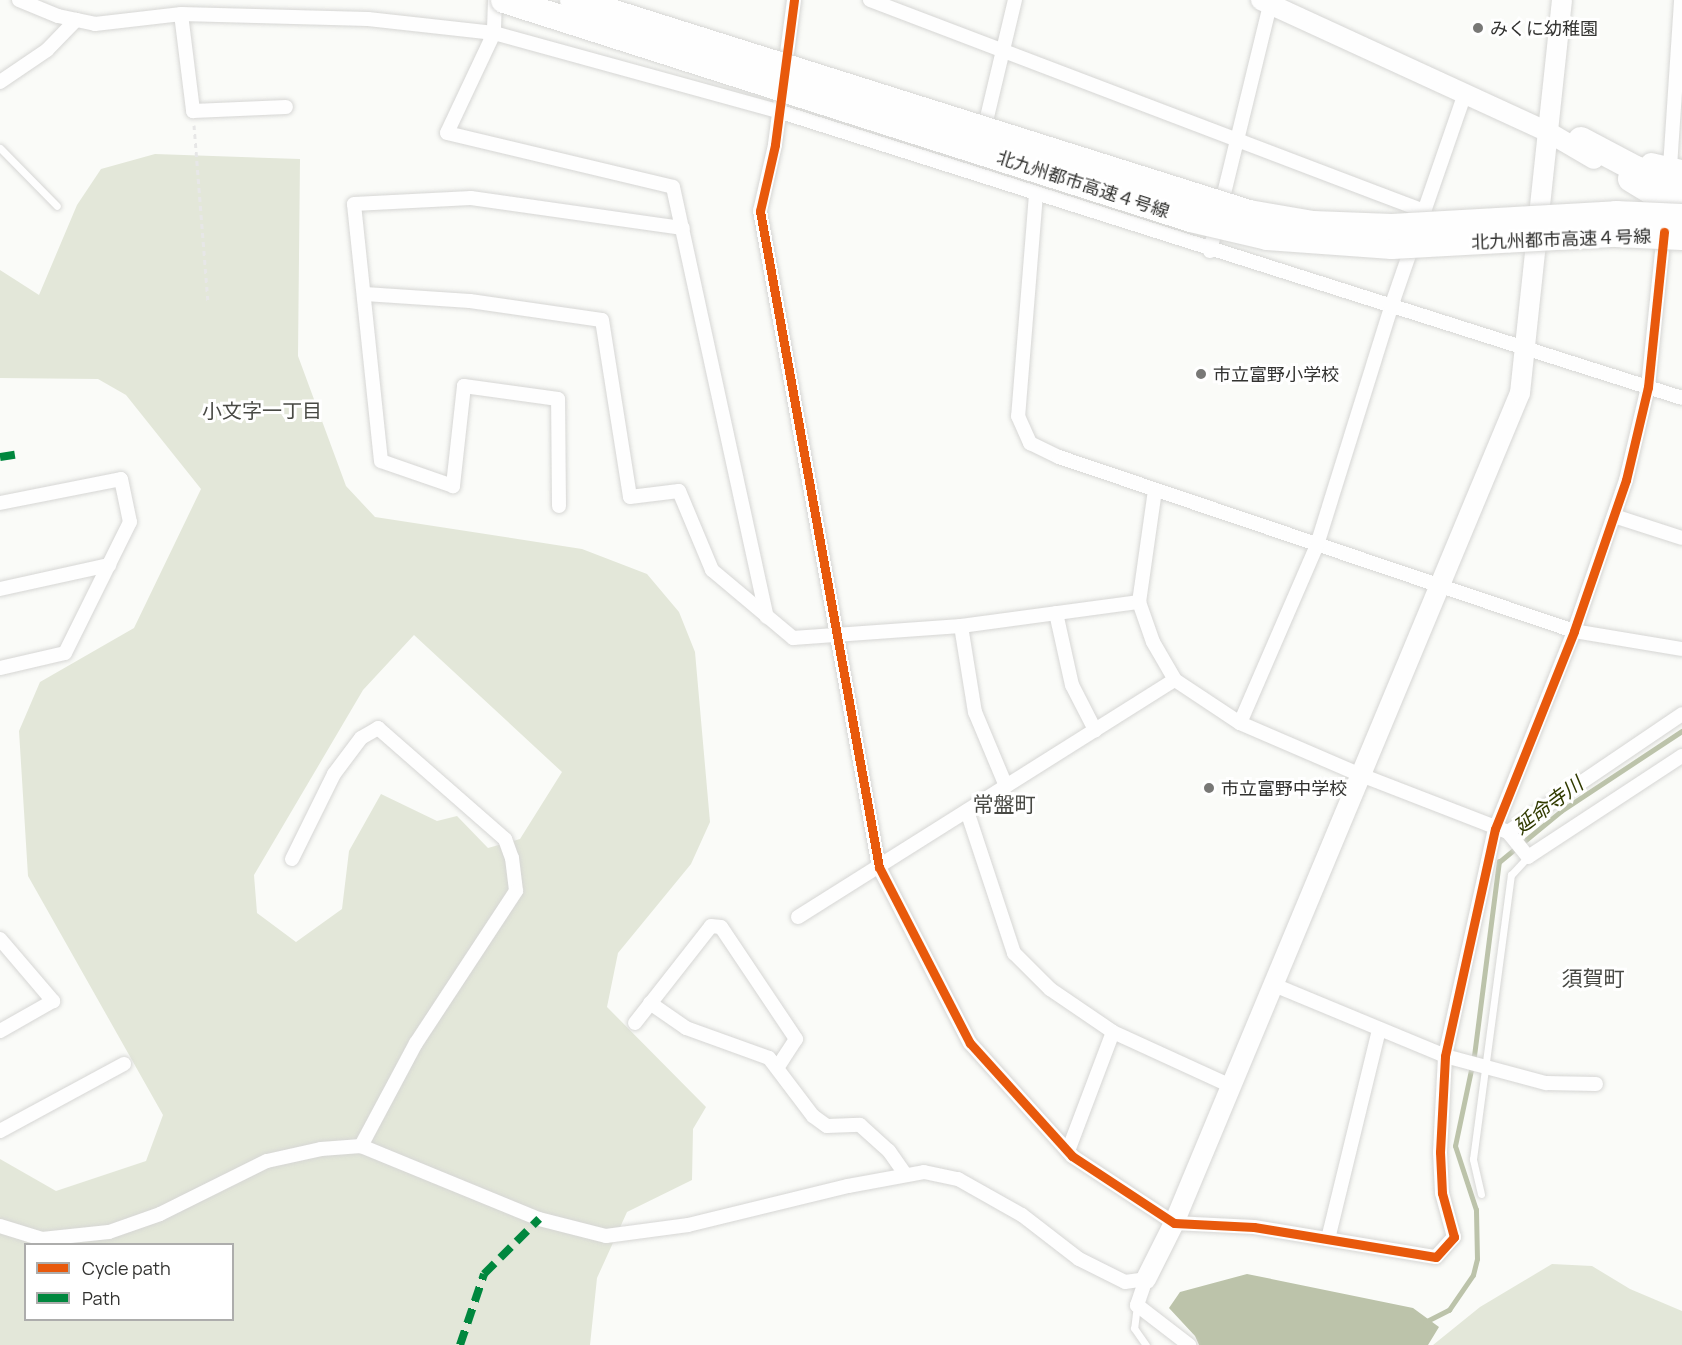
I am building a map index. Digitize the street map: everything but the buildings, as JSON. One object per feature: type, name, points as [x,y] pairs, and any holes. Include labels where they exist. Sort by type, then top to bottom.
[{"type":"highway","name":"北九州都市高速４号線","points":[[504,0],[1191,219],[1267,237],[1392,246],[1678,232]]},
{"type":"highway","name":"北九州都市高速４号線","points":[[573,0],[1249,213],[1313,224],[1392,228],[1616,214],[1678,232]]},
{"type":"highway","points":[[1581,140],[1604,154],[1676,176]]},
{"type":"highway","points":[[1627,176],[1682,210]]},
{"type":"street","points":[[19,0],[76,20],[95,24],[175,15],[368,19],[494,33],[778,111],[1209,251],[1682,398]]},
{"type":"street","points":[[167,0],[175,15],[192,111],[286,107]]},
{"type":"street","points":[[495,0],[494,33],[447,133],[673,187],[768,617]]},
{"type":"street","points":[[794,0],[778,111],[776,145],[760,211],[879,867],[970,1042],[1068,1151],[1174,1223],[1254,1227],[1436,1257],[1454,1237],[1442,1193],[1440,1152],[1445,1056],[1502,830],[1614,516],[1648,387],[1678,232],[1621,224],[1537,226]]},
{"type":"street","points":[[870,0],[1235,141],[1424,211]]},
{"type":"street","points":[[974,174],[1015,0]]},
{"type":"street","points":[[1189,1345],[1137,1305],[1146,1279],[1174,1223],[1520,393],[1562,0]]},
{"type":"street","points":[[1209,251],[1267,1],[1464,96],[1548,132],[1627,176],[1676,176],[1681,0]]},
{"type":"street","points":[[0,82],[47,50],[76,20]]},
{"type":"street","points":[[1240,723],[1317,545],[1391,307],[1464,96]]},
{"type":"street","points":[[1548,132],[1581,140]]},
{"type":"street","points":[[1036,194],[1018,417],[1030,443],[1155,490],[1574,631],[1682,649]]},
{"type":"street","points":[[559,506],[558,399],[464,386],[453,486],[381,461],[354,204],[471,198],[683,228]]},
{"type":"street","points":[[365,294],[470,301],[602,320],[630,496],[679,491],[712,570],[793,638],[839,638],[961,626],[1139,602]]},
{"type":"street","points":[[0,502],[121,479],[130,522],[65,652],[0,668]]},
{"type":"street","points":[[1155,490],[1139,602],[1153,642],[1175,680],[1240,723],[1360,775],[1502,830],[1528,857],[1682,756]]},
{"type":"street","points":[[1614,516],[1682,538]]},
{"type":"street","points":[[0,589],[109,565]]},
{"type":"street","points":[[1056,613],[1072,685],[1095,730]]},
{"type":"street","points":[[961,626],[975,712],[1006,786]]},
{"type":"street","points":[[798,917],[1175,680]]},
{"type":"street","points":[[1502,830],[1682,714]]},
{"type":"street","points":[[292,859],[334,774],[361,738],[378,728],[505,839],[512,858],[516,891],[416,1043],[361,1146]]},
{"type":"street","points":[[967,811],[1014,953],[1050,989],[1113,1032],[1231,1086]]},
{"type":"street","points":[[635,1023],[711,926],[721,927],[796,1039],[778,1067]]},
{"type":"street","points":[[0,939],[53,1001],[0,1031]]},
{"type":"street","points":[[1274,986],[1445,1056],[1546,1083],[1596,1084]]},
{"type":"street","points":[[650,1003],[686,1029],[769,1058],[813,1116],[827,1126],[860,1125],[889,1151],[906,1175]]},
{"type":"street","points":[[1329,1239],[1379,1029]]},
{"type":"street","points":[[1068,1151],[1113,1032]]},
{"type":"street","points":[[0,1131],[124,1064]]},
{"type":"street","points":[[0,1226],[42,1239],[109,1232],[160,1214],[267,1161],[321,1149],[361,1146],[539,1219],[606,1236],[688,1225],[924,1172],[958,1179],[1022,1215],[1079,1259],[1125,1282],[1146,1279]]},
{"type":"lane","points":[[0,148],[57,206]]},
{"type":"lane","points":[[1481,1194],[1473,1159],[1511,875],[1528,857]]},
{"type":"lane","points":[[1137,1305],[1134,1328],[1146,1345]]},
{"type":"path","points":[[192,111],[208,303]]},
{"type":"shaded area","points":[[155,154],[300,159],[298,356],[346,486],[375,517],[582,549],[647,574],[679,612],[695,652],[710,822],[691,864],[618,953],[607,1007],[706,1107],[693,1129],[692,1180],[627,1212],[597,1278],[590,1345],[0,1345],[0,1159],[56,1191],[146,1161],[163,1115],[28,876],[19,731],[40,682],[134,628],[201,489],[126,395],[98,379],[0,378],[0,270],[39,295],[77,205],[101,169]],"holes":[[[414,635],[562,772],[520,839],[488,848],[457,816],[437,821],[381,794],[349,851],[342,909],[296,942],[257,913],[254,875],[363,690]]]},
{"type":"shaded area","points":[[1552,1264],[1592,1266],[1630,1289],[1682,1311],[1682,1345],[1433,1345],[1480,1307]]},
{"type":"shaded area","points":[[1247,1274],[1413,1308],[1439,1327],[1428,1345],[1199,1345],[1195,1336],[1169,1308],[1180,1292]]},
{"type":"waterway","name":"延命寺川","points":[[1425,1322],[1449,1310],[1473,1275],[1477,1259],[1476,1210],[1455,1146],[1474,1056],[1499,862],[1561,811],[1682,731]]},
{"type":"marked path","points":[[0,457],[18,454]]},
{"type":"marked path","points":[[460,1345],[484,1274],[539,1219]]},
{"type":"cycle path","points":[[794,0],[775,145],[760,211],[879,867],[970,1043],[1072,1156],[1174,1223],[1254,1227],[1436,1257],[1454,1237],[1442,1193],[1440,1152],[1445,1056],[1495,829],[1574,631],[1626,480],[1648,387],[1664,232]]},
{"type":"place","name":"みくに幼稚園","points":[[1478,28]]},
{"type":"place","name":"市立富野小学校","points":[[1201,374]]},
{"type":"place","name":"市立富野中学校","points":[[1209,788]]},
{"type":"district","name":"小文字一丁目","points":[[262,410]]},
{"type":"district","name":"常盤町","points":[[1004,804]]},
{"type":"district","name":"須賀町","points":[[1593,978]]}]
